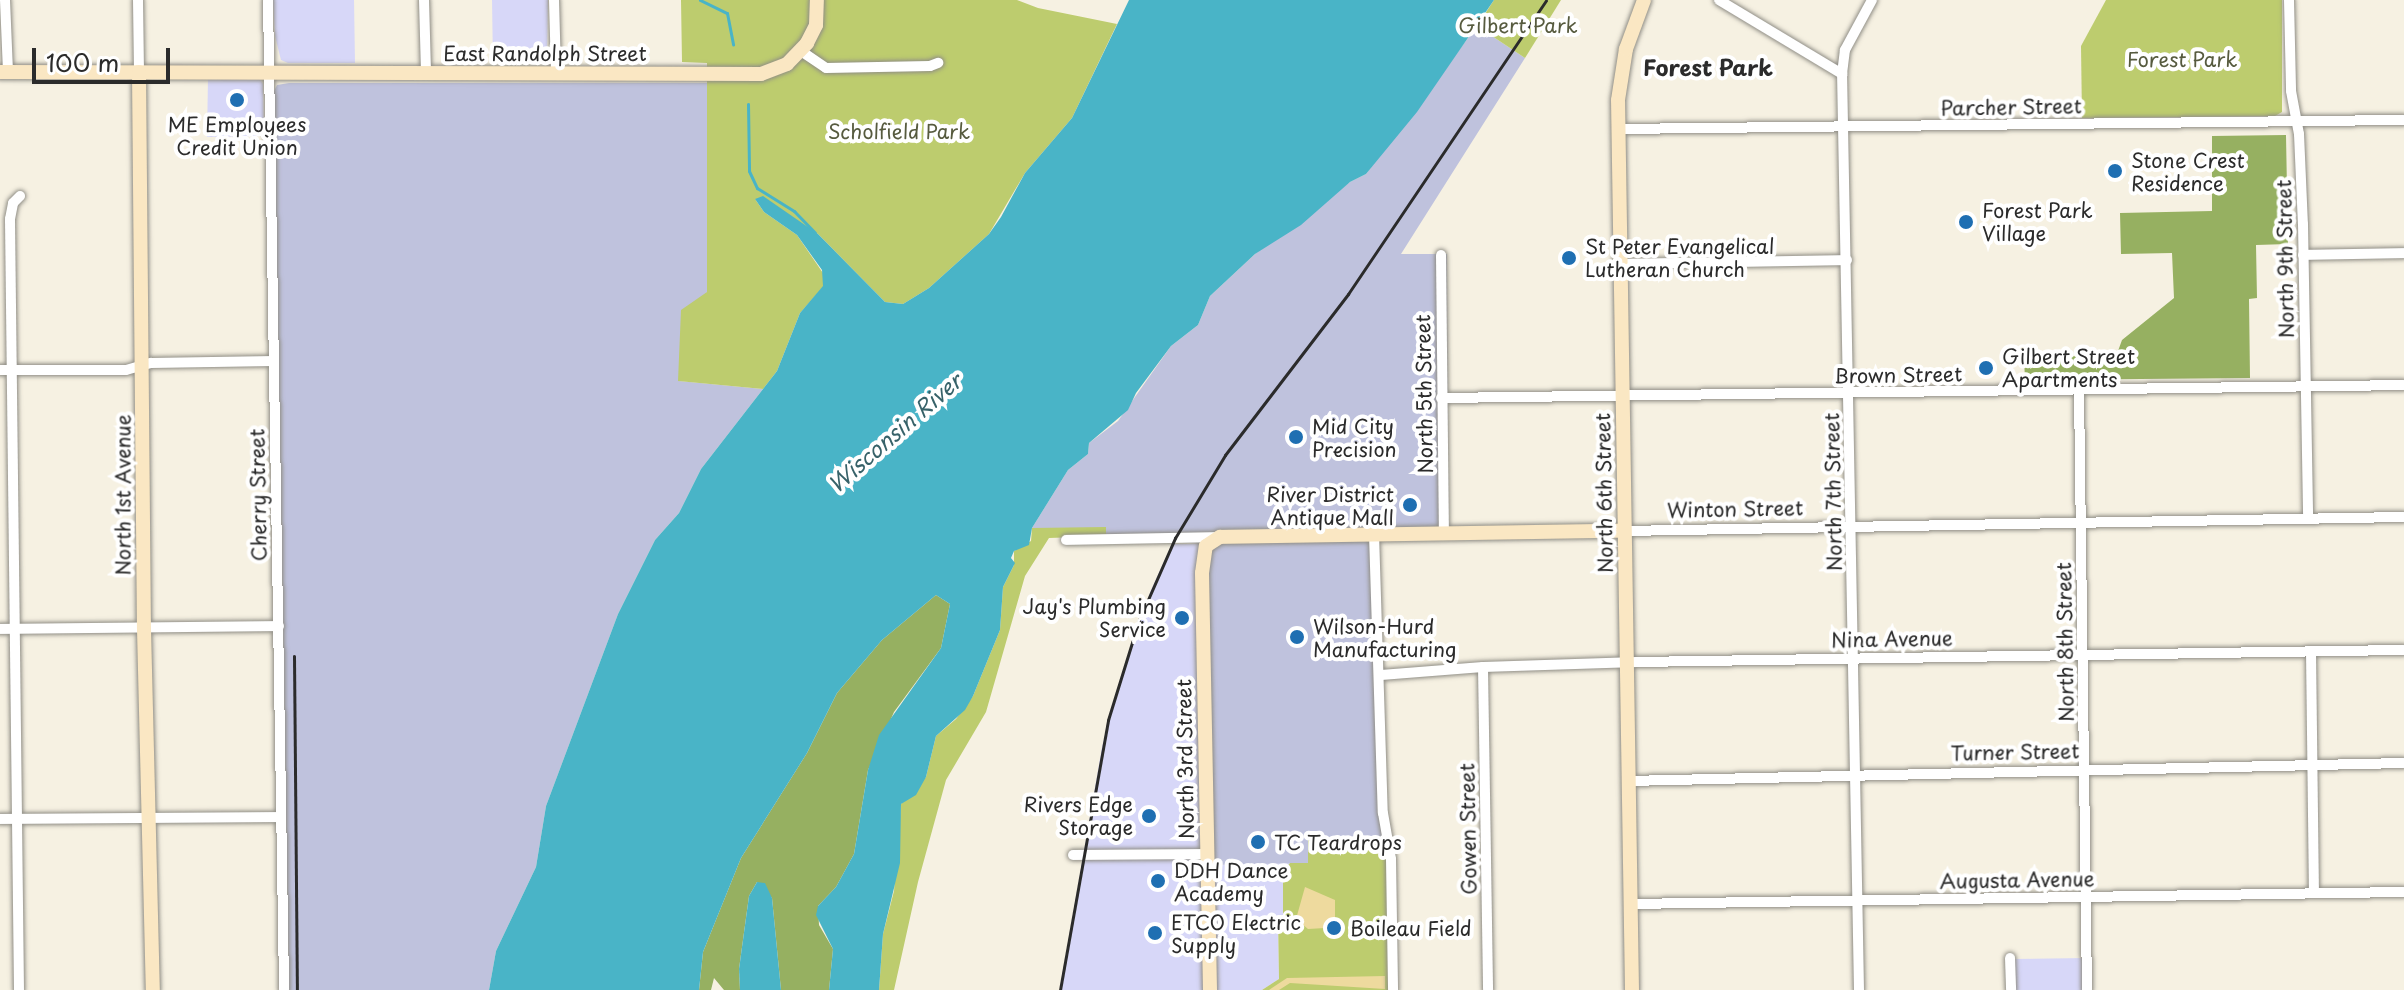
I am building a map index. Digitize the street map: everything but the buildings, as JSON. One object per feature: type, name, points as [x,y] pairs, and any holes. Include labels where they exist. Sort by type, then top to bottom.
[{"type":"street","points":[[4,72],[5,0]]},
{"type":"street","name":"North 1st Avenue","points":[[138,0],[144,629],[153,990]]},
{"type":"street","name":"Cherry Street","points":[[268,0],[284,990]]},
{"type":"street","points":[[424,0],[426,73]]},
{"type":"street","points":[[554,0],[556,73]]},
{"type":"street","points":[[817,0],[815,28],[801,51],[826,68],[930,66],[938,63]]},
{"type":"street","name":"North 6th Street","points":[[1632,990],[1618,129],[1621,74],[1644,0]]},
{"type":"street","points":[[1719,0],[1842,74]]},
{"type":"street","name":"North 7th Street","points":[[1859,990],[1842,74],[1845,50],[1872,0]]},
{"type":"street","name":"North 9th Street","points":[[2289,0],[2291,91],[2298,121],[2303,255],[2308,519]]},
{"type":"street","name":"East Randolph Street","points":[[4,72],[761,74],[787,64],[801,51]]},
{"type":"street","name":"Parcher Street","points":[[1618,129],[2404,120]]},
{"type":"street","points":[[19,990],[6,370],[10,219],[13,203],[20,196]]},
{"type":"street","points":[[2303,255],[2404,253]]},
{"type":"street","name":"North 5th Street","points":[[1441,255],[1444,533]]},
{"type":"street","points":[[1620,264],[1847,260]]},
{"type":"street","points":[[6,370],[126,370],[142,365],[274,361]]},
{"type":"street","name":"Brown Street","points":[[1441,398],[2404,385]]},
{"type":"street","name":"North 8th Street","points":[[2079,390],[2087,990]]},
{"type":"street","name":"Winton Street","points":[[1066,540],[2404,517]]},
{"type":"street","points":[[1374,534],[1381,675],[1383,813],[1391,859],[1393,990]]},
{"type":"street","name":"North 3rd Street","points":[[1210,990],[1202,559],[1206,546],[1220,537]]},
{"type":"street","points":[[0,629],[279,626]]},
{"type":"street","name":"Nina Avenue","points":[[1381,675],[1483,667],[1626,663],[2404,650]]},
{"type":"street","points":[[2311,651],[2314,893]]},
{"type":"street","name":"Gowen Street","points":[[1483,667],[1488,990]]},
{"type":"street","name":"Turner Street","points":[[1628,781],[2084,768],[2404,763]]},
{"type":"street","points":[[0,819],[281,817]]},
{"type":"street","points":[[1073,855],[1206,854]]},
{"type":"street","name":"Augusta Avenue","points":[[1630,904],[2404,892]]},
{"type":"street","points":[[2010,958],[2011,990]]},
{"type":"shaded area","points":[[273,0],[354,0],[355,63],[288,63],[281,60],[275,36]]},
{"type":"shaded area","points":[[492,0],[548,0],[547,61],[493,63]]},
{"type":"shaded area","points":[[1477,26],[1525,58],[1401,254],[1447,254],[1448,532],[1376,534],[1388,837],[1308,839],[1308,863],[1208,865],[1202,544],[1106,536],[1106,528],[1032,528],[1068,470],[1088,454],[1089,443],[1118,421],[1171,346],[1198,325],[1210,296],[1255,254],[1350,182],[1366,174]]},
{"type":"shaded area","points":[[208,78],[259,78],[263,84],[264,136],[207,137]]},
{"type":"shaded area","points":[[707,83],[707,292],[679,381],[763,389],[701,469],[679,513],[655,540],[618,614],[546,806],[536,867],[496,951],[489,990],[289,990],[274,91],[277,85]]},
{"type":"shaded area","points":[[1172,544],[1202,544],[1209,865],[1290,863],[1283,871],[1283,915],[1278,916],[1279,979],[1262,990],[1060,990],[1102,747],[1116,692],[1151,590]]},
{"type":"shaded area","points":[[2086,958],[2086,990],[2010,990],[2010,959]]},
{"type":"green space","name":"Scholfield Park","points":[[681,0],[1017,0],[1038,8],[1117,24],[1072,118],[1025,173],[989,234],[929,288],[903,304],[885,302],[818,234],[755,199],[764,212],[797,235],[825,276],[823,287],[800,313],[777,371],[763,389],[678,381],[681,310],[707,292],[707,63],[682,62]]},
{"type":"green space","name":"Gilbert Park","points":[[1494,0],[1561,0],[1525,58],[1477,26]]},
{"type":"green space","name":"Forest Park","points":[[2106,0],[2282,0],[2282,112],[2275,116],[2082,118],[2081,46]]},
{"type":"green space","points":[[2286,135],[2288,244],[2256,245],[2257,298],[2249,299],[2250,378],[2025,380],[2024,357],[2093,356],[2095,352],[2118,351],[2122,340],[2174,298],[2172,253],[2121,254],[2120,213],[2212,211],[2212,136]]},
{"type":"green space","points":[[1106,527],[1106,536],[1049,538],[1025,576],[986,712],[946,780],[918,882],[894,990],[879,990],[883,934],[894,891],[901,804],[926,777],[936,736],[956,719],[973,696],[1000,630],[1003,587],[1014,565],[1014,551],[1031,541],[1032,528]]},
{"type":"green space","points":[[936,595],[950,604],[941,648],[894,712],[868,770],[854,854],[836,887],[818,906],[819,925],[833,949],[829,990],[781,990],[772,898],[757,882],[749,896],[739,969],[740,990],[724,990],[714,978],[711,990],[699,990],[703,952],[741,858],[807,753],[837,693],[882,640]]},
{"type":"green space","points":[[1388,837],[1393,990],[1262,990],[1279,979],[1278,916],[1283,915],[1283,871],[1290,863],[1308,863],[1308,838]]},
{"type":"sand","points":[[1305,887],[1335,900],[1335,918],[1325,928],[1308,929],[1296,919]]},
{"type":"sand","points":[[1385,976],[1385,989],[1290,983],[1279,990],[1269,990],[1287,978]]},
{"type":"water","name":"Wisconsin River","points":[[1129,0],[1494,0],[1417,112],[1366,174],[1350,182],[1301,225],[1255,254],[1210,296],[1198,325],[1171,346],[1136,393],[1128,410],[1089,443],[1088,454],[1068,470],[1032,528],[1029,545],[1014,551],[1011,558],[1015,563],[1003,587],[1000,630],[973,696],[965,710],[936,736],[926,777],[916,795],[901,804],[900,863],[883,934],[879,990],[829,990],[833,949],[816,915],[818,906],[836,887],[854,854],[868,770],[879,735],[941,648],[950,604],[936,595],[882,640],[837,693],[807,753],[741,858],[703,952],[699,990],[489,990],[496,951],[536,867],[546,806],[618,614],[655,540],[679,513],[701,469],[777,371],[800,313],[823,286],[822,270],[797,235],[764,212],[755,199],[763,196],[818,234],[885,302],[903,304],[929,288],[989,234],[1025,173],[1072,118]]},
{"type":"water","points":[[757,882],[765,883],[772,898],[781,990],[740,990],[739,969],[749,896]]},
{"type":"waterway","points":[[700,0],[727,13],[733,44]]},
{"type":"waterway","points":[[748,104],[749,171],[757,188],[794,211],[815,233]]},
{"type":"railway","points":[[1060,990],[1108,720],[1139,620],[1175,538],[1225,455],[1348,294],[1546,0]]},
{"type":"railway","points":[[294,656],[297,990]]},
{"type":"place","name":"ME Employees Credit Union","points":[[237,100]]},
{"type":"place","name":"Stone Crest Residence","points":[[2115,171]]},
{"type":"place","name":"Forest Park Village","points":[[1966,222]]},
{"type":"place","name":"St Peter Evangelical Lutheran Church","points":[[1569,258]]},
{"type":"place","name":"Gilbert Street Apartments","points":[[1986,368]]},
{"type":"place","name":"Mid City Precision","points":[[1296,437]]},
{"type":"place","name":"River District Antique Mall","points":[[1410,505]]},
{"type":"place","name":"Jay's Plumbing Service","points":[[1182,618]]},
{"type":"place","name":"Wilson-Hurd Manufacturing","points":[[1297,637]]},
{"type":"place","name":"Rivers Edge Storage","points":[[1149,816]]},
{"type":"place","name":"TC Teardrops","points":[[1258,842]]},
{"type":"place","name":"DDH Dance Academy","points":[[1158,881]]},
{"type":"place","name":"Boileau Field","points":[[1334,928]]},
{"type":"place","name":"ETCO Electric Supply","points":[[1155,933]]},
{"type":"district","name":"Forest Park","points":[[1708,67]]}]
